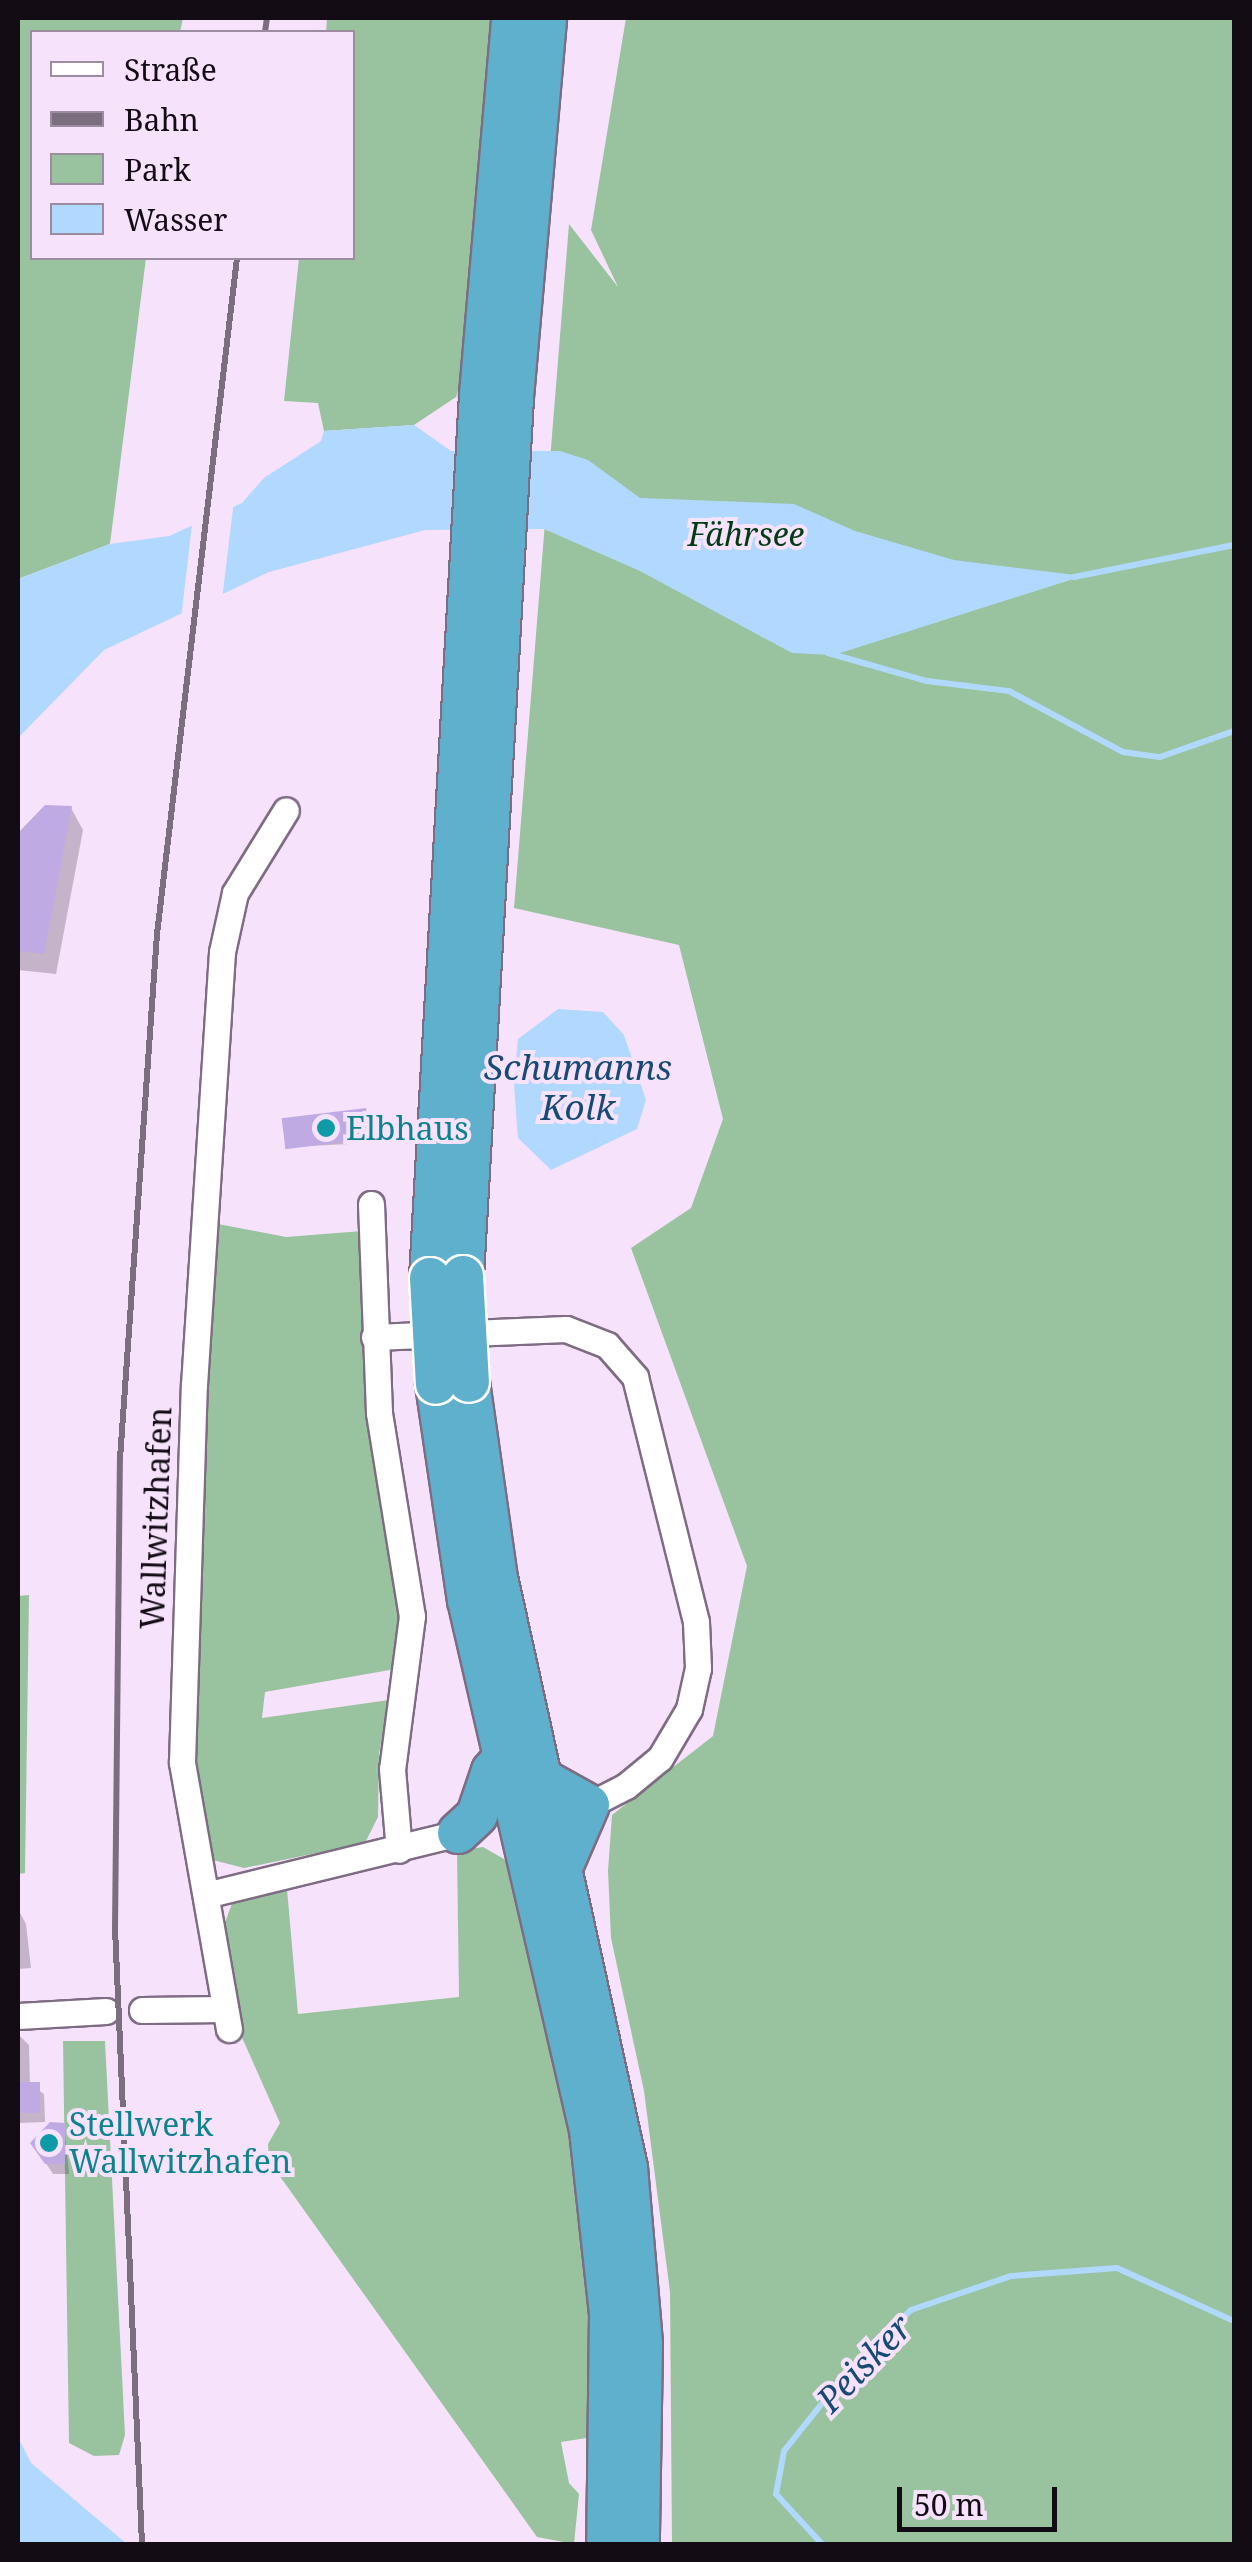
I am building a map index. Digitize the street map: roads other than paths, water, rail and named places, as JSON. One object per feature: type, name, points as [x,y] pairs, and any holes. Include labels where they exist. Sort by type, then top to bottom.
[{"type":"highway","points":[[512,18],[497,396],[451,1141],[447,1277],[458,1546],[582,2082],[600,2196],[611,2373],[606,2544]]},
{"type":"highway","points":[[497,396],[546,18]]},
{"type":"highway","points":[[452,1383],[609,2062],[634,2219],[642,2343],[640,2544]]},
{"type":"highway","points":[[458,1833],[477,1815],[492,1771],[505,1756]]},
{"type":"highway","points":[[544,1780],[589,1805],[564,1865]]},
{"type":"highway","points":[[458,1833],[524,1836]]},
{"type":"street","name":"Wallwitzhafen","points":[[142,2010],[227,2019],[180,1714],[216,1006],[236,893],[286,810]]},
{"type":"street","points":[[371,1204],[374,1337],[384,1455],[412,1616],[392,1769],[399,1850]]},
{"type":"street","points":[[374,1337],[566,1329],[607,1345],[635,1377],[696,1622],[698,1668],[689,1708],[660,1758],[626,1786],[589,1805]]},
{"type":"street","points":[[206,1896],[458,1833]]},
{"type":"street","points":[[18,2016],[106,2012]]},
{"type":"water","name":"Fährsee","points":[[414,425],[451,451],[560,451],[588,460],[640,498],[794,504],[855,531],[954,560],[1083,576],[834,655],[792,653],[640,571],[544,529],[425,530],[269,572],[104,650],[18,738],[18,579],[110,544],[169,536],[242,503],[264,478],[321,441],[324,431]]},
{"type":"water","name":"Schumanns Kolk","points":[[558,1009],[603,1012],[624,1035],[646,1100],[637,1129],[551,1170],[518,1138],[514,1084],[518,1039]]},
{"type":"water","points":[[18,2437],[31,2463],[127,2544],[18,2544]]},
{"type":"waterway","points":[[1074,577],[1234,545]]},
{"type":"waterway","points":[[828,653],[927,681],[1009,691],[1123,752],[1160,757],[1234,731]]},
{"type":"waterway","name":"Peisker","points":[[822,2544],[776,2494],[784,2451],[847,2372],[911,2310],[1011,2276],[1117,2268],[1234,2321]]},
{"type":"railway","points":[[265,30],[267,18]]},
{"type":"railway","points":[[142,2544],[115,1928],[120,1459],[157,934],[237,260]]},
{"type":"place","name":"Elbhaus","points":[[326,1128]]},
{"type":"place","name":"Stellwerk Wallwitzhafen","points":[[49,2143]]}]
